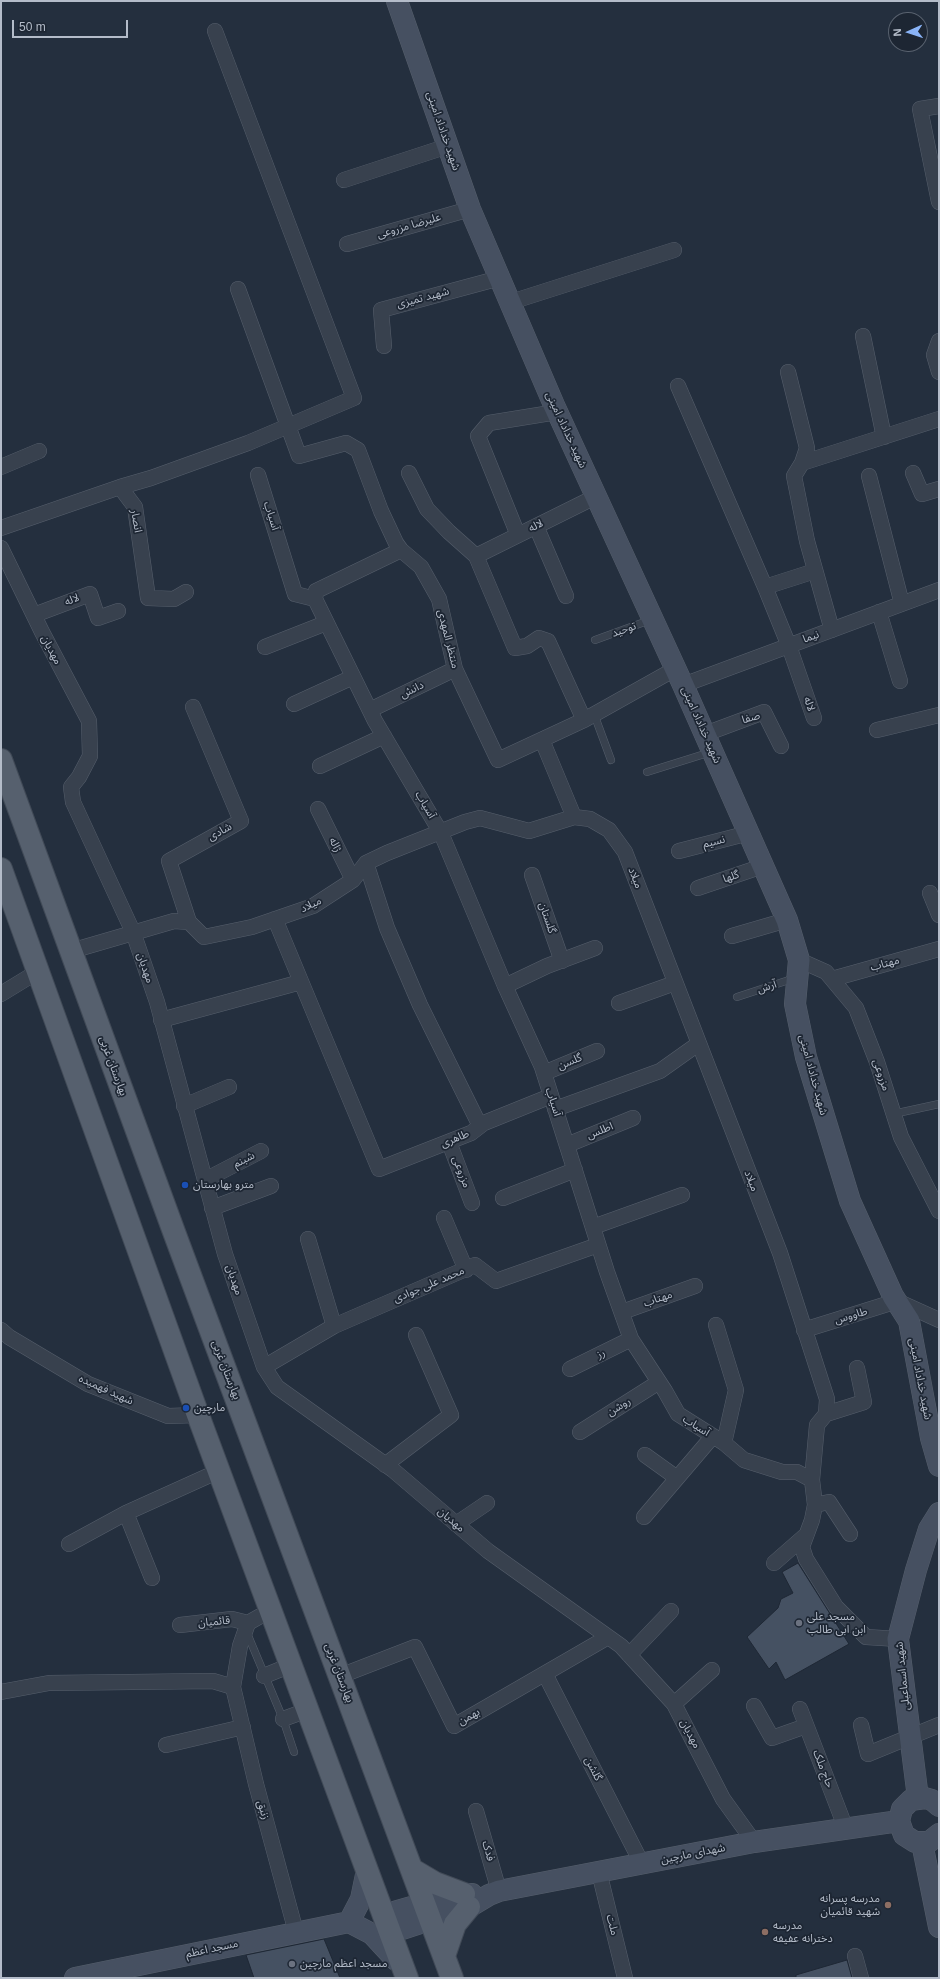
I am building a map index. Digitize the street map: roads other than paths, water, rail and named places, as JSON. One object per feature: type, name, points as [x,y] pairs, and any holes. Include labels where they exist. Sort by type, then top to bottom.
[{"type":"main road","name":"بهارستان غربی","points":[[1,760],[452,1978]]},
{"type":"main road","points":[[1,869],[198,1415],[405,1974]]},
{"type":"main road","points":[[413,1870],[466,1900],[454,1924],[444,1956]]},
{"type":"street","name":"شهید خداداد امینی","points":[[397,1],[470,209],[557,412],[597,496],[709,743],[787,920],[798,968],[795,1004],[806,1057],[850,1201],[897,1301],[909,1321],[931,1438],[939,1466]]},
{"type":"street","points":[[1,528],[248,443],[354,398],[215,31]]},
{"type":"street","points":[[939,106],[920,109],[939,202]]},
{"type":"street","points":[[344,180],[448,146]]},
{"type":"street","name":"علیرضا مزروعی","points":[[347,244],[470,209]]},
{"type":"street","points":[[510,302],[674,250]]},
{"type":"street","name":"شهید تمیزی","points":[[384,346],[381,310],[500,278]]},
{"type":"street","points":[[238,290],[288,427]]},
{"type":"street","points":[[863,336],[884,437]]},
{"type":"street","points":[[939,341],[934,355],[939,372]]},
{"type":"street","points":[[788,372],[807,448],[802,463],[794,476],[807,541],[832,630]]},
{"type":"street","name":"لاله","points":[[678,386],[764,587],[788,646],[814,718]]},
{"type":"street","points":[[518,536],[478,436],[489,423],[557,412]]},
{"type":"street","points":[[802,463],[939,419]]},
{"type":"street","name":"منتظر المهدی","points":[[288,427],[299,456],[346,443],[358,450],[384,517],[396,543],[401,550],[421,567],[438,599],[455,669],[498,760],[679,677]]},
{"type":"street","points":[[1,467],[39,451]]},
{"type":"street","points":[[913,473],[922,494],[939,489]]},
{"type":"street","points":[[410,474],[427,509],[449,532],[476,556],[515,648],[527,646],[539,638],[548,641],[589,717]]},
{"type":"street","name":"آسیاب","points":[[258,475],[295,594],[315,599],[370,710],[441,833],[504,986],[544,1073],[598,1245],[631,1338],[678,1414],[719,1440],[744,1460],[782,1472],[797,1472],[812,1480]]},
{"type":"street","points":[[869,476],[902,604]]},
{"type":"street","name":"انصار","points":[[120,487],[135,507],[148,598],[174,599],[186,592]]},
{"type":"street","name":"لاله","points":[[476,556],[597,496]]},
{"type":"street","points":[[536,526],[566,596]]},
{"type":"street","name":"مهدیان","points":[[1,548],[89,721],[90,756],[79,777],[71,787],[74,802],[133,932],[161,1020],[212,1208],[264,1367],[277,1387],[385,1465],[488,1551],[608,1637],[629,1654],[674,1704],[723,1799],[754,1842]]},
{"type":"street","points":[[315,599],[316,591],[401,550]]},
{"type":"street","points":[[764,587],[815,571]]},
{"type":"street","name":"نیما","points":[[679,677],[788,646],[939,590]]},
{"type":"street","name":"لاله","points":[[34,615],[90,594],[98,618],[118,611]]},
{"type":"street","points":[[879,612],[900,681]]},
{"type":"street","points":[[265,647],[326,623]]},
{"type":"street","name":"دانش","points":[[370,710],[455,669]]},
{"type":"street","points":[[294,704],[353,677]]},
{"type":"street","name":"شادی","points":[[189,922],[169,861],[241,821],[193,707]]},
{"type":"street","name":"صفا","points":[[709,743],[764,712],[781,746]]},
{"type":"street","points":[[877,730],[939,715]]},
{"type":"street","points":[[320,766],[384,736]]},
{"type":"street","points":[[542,740],[574,817]]},
{"type":"street","name":"ژاله","points":[[318,809],[353,880]]},
{"type":"street","name":"میلاد","points":[[189,922],[204,937],[252,928],[275,920],[313,906],[353,880],[366,863],[386,853],[441,833],[465,822],[480,818],[529,831],[574,817],[590,819],[609,830],[625,852],[780,1254],[827,1399],[826,1414]]},
{"type":"street","name":"نسیم","points":[[679,851],[749,833]]},
{"type":"street","points":[[366,863],[387,928],[414,991],[480,1126]]},
{"type":"street","name":"گلها","points":[[698,888],[763,866]]},
{"type":"street","name":"گلستان","points":[[532,875],[562,961]]},
{"type":"street","points":[[930,893],[939,915]]},
{"type":"street","points":[[161,1020],[301,982],[275,920]]},
{"type":"street","points":[[732,936],[787,920]]},
{"type":"street","points":[[71,951],[174,921],[189,922]]},
{"type":"street","points":[[504,986],[595,948]]},
{"type":"street","name":"مهتاب","points":[[832,979],[939,949]]},
{"type":"street","name":"مزروعی","points":[[798,968],[826,972],[856,1008],[878,1062],[900,1137],[933,1187],[939,1211]]},
{"type":"street","points":[[1,994],[37,972]]},
{"type":"street","name":"طاهری","points":[[301,982],[379,1169],[471,1133],[484,1123],[660,1071],[698,1044]]},
{"type":"street","points":[[619,1003],[675,983]]},
{"type":"street","name":"گلسن","points":[[544,1073],[597,1051]]},
{"type":"street","points":[[184,1106],[229,1086]]},
{"type":"street","name":"اطلس","points":[[567,1145],[633,1118]]},
{"type":"street","name":"مزروعی","points":[[449,1142],[472,1203]]},
{"type":"street","name":"شبنم","points":[[205,1180],[261,1151]]},
{"type":"street","points":[[504,1198],[575,1170]]},
{"type":"street","points":[[212,1208],[272,1186]]},
{"type":"street","points":[[593,1227],[682,1195]]},
{"type":"street","points":[[444,1218],[466,1270]]},
{"type":"street","points":[[308,1239],[334,1326]]},
{"type":"street","name":"محمد علی جوادی","points":[[264,1367],[334,1326],[475,1266],[496,1281],[598,1245]]},
{"type":"street","name":"مهتاب","points":[[622,1312],[695,1286]]},
{"type":"street","points":[[897,1301],[939,1320]]},
{"type":"street","name":"طاووس","points":[[804,1330],[897,1301]]},
{"type":"street","points":[[644,1517],[677,1478],[719,1440],[736,1390],[716,1325]]},
{"type":"street","name":"شهید فهمیده","points":[[1,1330],[8,1337],[88,1384],[168,1416],[198,1415]]},
{"type":"street","points":[[385,1465],[451,1415],[416,1334]]},
{"type":"street","name":"رز","points":[[570,1369],[631,1338]]},
{"type":"street","points":[[857,1368],[864,1402],[826,1414],[817,1425],[812,1480],[815,1506],[812,1520],[802,1547],[806,1559],[836,1607],[866,1637],[898,1639]]},
{"type":"street","name":"روشن","points":[[580,1432],[659,1382]]},
{"type":"street","points":[[645,1455],[677,1478]]},
{"type":"street","points":[[69,1544],[126,1513],[219,1472]]},
{"type":"street","points":[[815,1506],[829,1502],[850,1534]]},
{"type":"street","points":[[456,1524],[487,1503]]},
{"type":"street","points":[[126,1513],[152,1578]]},
{"type":"street","name":"شهید اسماعیلی","points":[[918,1798],[898,1639],[918,1563],[929,1529],[939,1513]]},
{"type":"street","points":[[774,1563],[806,1535]]},
{"type":"street","points":[[247,1627],[271,1610]]},
{"type":"street","points":[[629,1654],[671,1611]]},
{"type":"street","name":"قائمیان","points":[[180,1625],[232,1619],[247,1627]]},
{"type":"street","name":"زنبق","points":[[247,1627],[240,1646],[233,1687],[256,1784],[296,1932]]},
{"type":"street","name":"بهمن","points":[[340,1676],[415,1647],[454,1726],[608,1637]]},
{"type":"street","points":[[264,1676],[291,1665]]},
{"type":"street","points":[[674,1704],[712,1670]]},
{"type":"street","name":"گلشن","points":[[545,1674],[642,1864]]},
{"type":"street","points":[[1,1692],[49,1683],[213,1681],[233,1687]]},
{"type":"street","points":[[754,1706],[772,1738],[806,1726]]},
{"type":"street","name":"حاج ملک","points":[[800,1709],[846,1829]]},
{"type":"street","points":[[283,1719],[308,1710]]},
{"type":"street","points":[[861,1725],[868,1754],[939,1725]]},
{"type":"street","points":[[166,1745],[243,1727]]},
{"type":"street","points":[[939,1806],[932,1800],[918,1798],[912,1800],[902,1808],[899,1821],[904,1835],[909,1839],[931,1839],[939,1927]]},
{"type":"street","name":"فدک","points":[[476,1811],[494,1893]]},
{"type":"street","name":"شهدای مارچین","points":[[387,1924],[494,1893],[754,1842],[899,1821]]},
{"type":"street","points":[[367,1870],[361,1899],[349,1922],[372,1934],[385,1947],[405,1974]]},
{"type":"street","name":"ملت","points":[[599,1872],[625,1978]]},
{"type":"street","name":"مسجد اعظم","points":[[75,1978],[349,1922]]},
{"type":"street","points":[[855,1956],[861,1978]]},
{"type":"lane","name":"توحید","points":[[595,640],[652,619]]},
{"type":"lane","points":[[589,717],[611,760]]},
{"type":"lane","points":[[647,772],[709,743]]},
{"type":"lane","name":"آرش","points":[[737,997],[798,968]]},
{"type":"lane","points":[[893,1114],[939,1104]]},
{"type":"lane","points":[[247,1627],[264,1676],[283,1719],[294,1752]]},
{"type":"place","name":"مترو بهارستان","points":[[185,1185]]},
{"type":"place","name":"مارچین","points":[[186,1408]]},
{"type":"place","name":"مسجد علی ابن ابی طالب","points":[[799,1623]]},
{"type":"place","name":"مدرسه پسرانه شهید قائمیان","points":[[888,1905]]},
{"type":"place","name":"مدرسه دخترانه عفیفه","points":[[765,1932]]},
{"type":"place","name":"مسجد اعظم مارچین","points":[[292,1964]]}]
